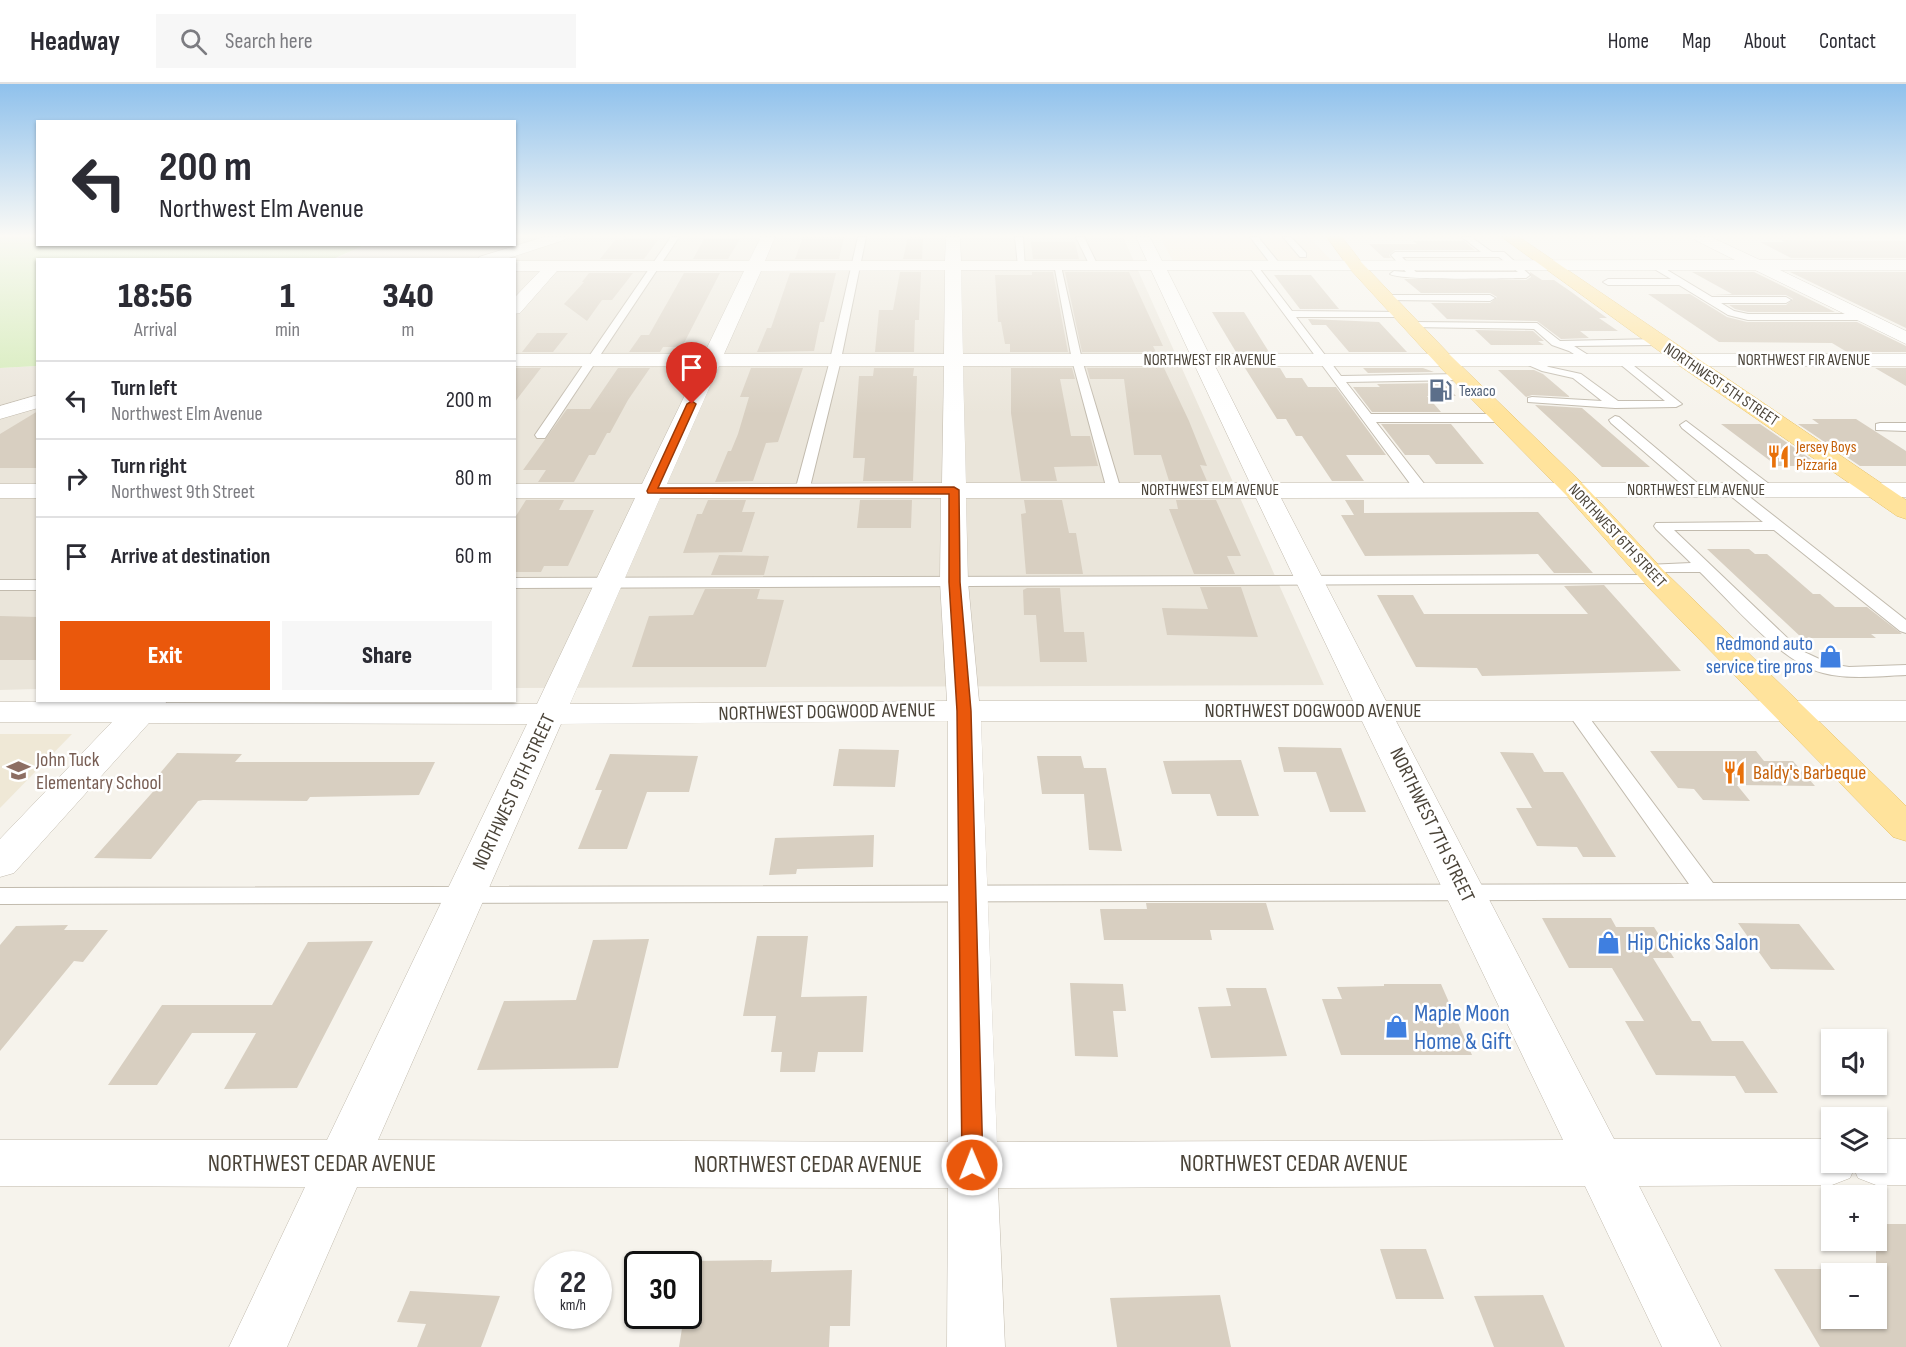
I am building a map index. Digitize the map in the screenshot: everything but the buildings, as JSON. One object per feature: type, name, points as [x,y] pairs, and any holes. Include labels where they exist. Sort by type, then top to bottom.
[{"type":"main road","name":"NORTHWEST 6TH STREET","points":[[1405,296],[1453,369],[1575,490],[1652,574],[1906,828]]},
{"type":"main road","name":"NORTHWEST 5TH STREET","points":[[1592,296],[1906,511]]},
{"type":"street","name":"NORTHWEST 9TH STREET","points":[[258,1347],[742,296]]},
{"type":"street","points":[[953,296],[954,582],[964,711],[976,1347]]},
{"type":"street","name":"NORTHWEST 7TH STREET","points":[[1171,296],[1309,581],[1692,1347]]},
{"type":"street","points":[[1821,296],[1906,338]]},
{"type":"street","name":"NORTHWEST FIR AVENUE","points":[[516,360],[1324,360],[1453,369],[1525,360],[1906,360]]},
{"type":"street","points":[[0,413],[36,402]]},
{"type":"street","name":"NORTHWEST ELM AVENUE","points":[[516,491],[1906,490]]},
{"type":"street","points":[[0,491],[36,491]]},
{"type":"street","points":[[0,863],[147,706]]},
{"type":"street","name":"NORTHWEST DOGWOOD AVENUE","points":[[0,712],[147,706],[549,714],[964,711],[1906,711]]},
{"type":"street","name":"NORTHWEST CEDAR AVENUE","points":[[0,1163],[972,1165],[1821,1162]]},
{"type":"street","points":[[1887,1162],[1906,1162]]},
{"type":"lane","points":[[541,435],[634,296]]},
{"type":"lane","points":[[802,491],[828,396],[849,296]]},
{"type":"lane","points":[[1063,296],[1077,360],[1114,490]]},
{"type":"lane","points":[[1276,296],[1422,490]]},
{"type":"lane","points":[[1290,314],[1382,296]]},
{"type":"lane","points":[[1418,296],[1537,326],[1556,343],[1573,349],[1589,360]]},
{"type":"lane","points":[[1460,296],[1490,298]]},
{"type":"lane","points":[[1703,296],[1731,313],[1748,317],[1864,317]]},
{"type":"lane","points":[[1710,300],[1786,300]]},
{"type":"lane","points":[[1556,343],[1658,342]]},
{"type":"lane","points":[[1525,360],[1546,369],[1577,376],[1615,405]]},
{"type":"lane","points":[[1532,400],[1615,405],[1676,404],[1620,360]]},
{"type":"lane","points":[[1338,379],[1453,369]]},
{"type":"lane","points":[[1368,418],[1502,418]]},
{"type":"lane","points":[[1615,420],[1697,490]]},
{"type":"lane","points":[[1686,425],[1768,490]]},
{"type":"lane","points":[[1880,427],[1906,427]]},
{"type":"lane","points":[[1732,490],[1906,628]]},
{"type":"lane","points":[[1776,526],[1661,526],[1794,654],[1826,669],[1849,672],[1906,670]]},
{"type":"lane","points":[[516,583],[1309,581],[1652,574],[1704,567]]},
{"type":"lane","points":[[0,585],[36,585]]},
{"type":"lane","points":[[1576,712],[1707,892]]},
{"type":"lane","points":[[0,896],[1466,894],[1906,891]]},
{"type":"shaded area","points":[[516,296],[1149,296],[1324,685],[516,688]]},
{"type":"shaded area","points":[[36,366],[36,689],[0,690],[0,368]]},
{"type":"shaded area","name":"John Tuck Elementary School","points":[[0,734],[72,734],[0,808]]},
{"type":"green space","points":[[0,296],[36,296],[36,366],[0,368]]},
{"type":"place","name":"Texaco","points":[[1441,391]]},
{"type":"place","name":"Jersey Boys Pizzaria","points":[[1778,456]]},
{"type":"place","name":"Redmond auto service tire pros","points":[[1831,656]]},
{"type":"place","name":"John Tuck Elementary School","points":[[18,771]]},
{"type":"place","name":"Baldy's Barbeque","points":[[1735,773]]},
{"type":"place","name":"Hip Chicks Salon","points":[[1609,942]]},
{"type":"place","name":"Maple Moon Home & Gift","points":[[1396,1027]]},
{"type":"route","points":[[692,404],[652,491],[954,490],[954,582],[964,711],[972,1165]]}]
